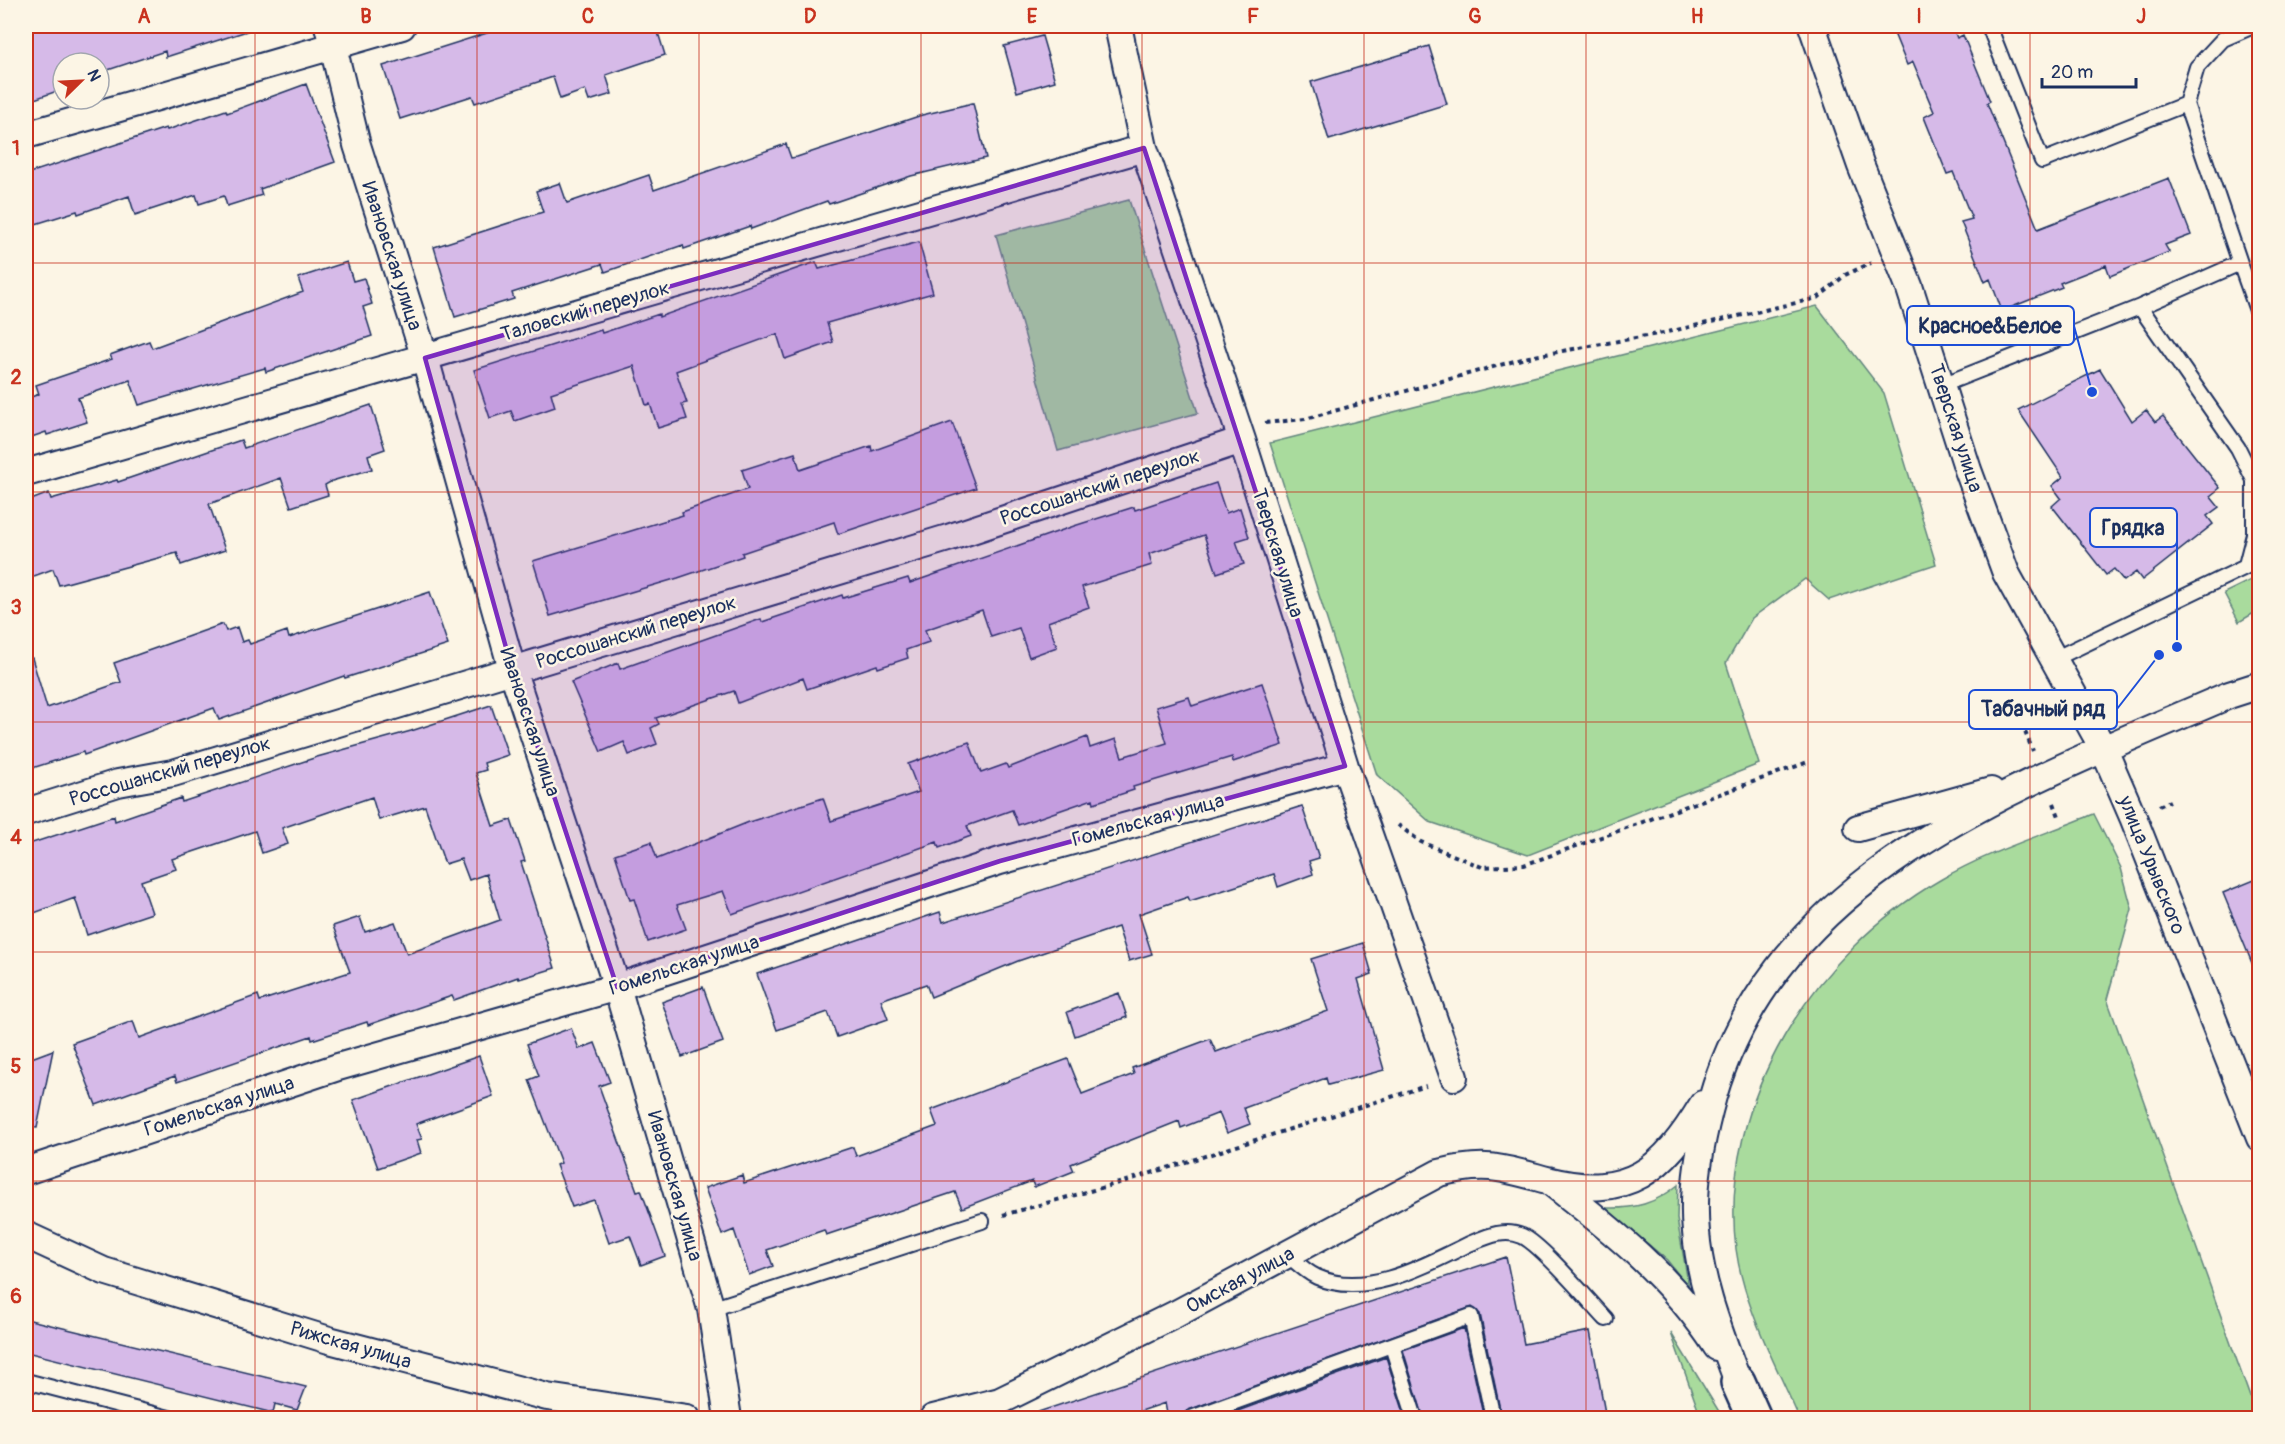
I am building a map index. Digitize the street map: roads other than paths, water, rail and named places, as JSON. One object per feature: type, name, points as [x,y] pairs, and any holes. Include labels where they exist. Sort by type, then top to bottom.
[{"type":"street","points":[[26,135],[331,36],[402,26]]},
{"type":"street","name":"Тверская улица","points":[[1118,26],[1144,148],[1240,433],[1345,766],[1454,1077]]},
{"type":"street","name":"Тверская улица","points":[[1812,26],[1861,166],[1897,252],[1942,384],[1968,470],[2006,573],[2052,660],[2104,750]]},
{"type":"street","name":"Ивановская улица","points":[[331,36],[357,145],[425,358],[512,669],[617,987],[711,1309],[728,1419]]},
{"type":"street","name":"Таловский переулок","points":[[26,473],[1144,148]]},
{"type":"street","name":"Россошанский переулок","points":[[26,812],[118,783],[173,773],[948,538],[1240,433]]},
{"type":"street","points":[[1547,1180],[1613,1185],[1635,1179],[1667,1156],[1686,1133],[1715,1085],[1737,1032],[1756,999],[1789,953],[1814,926],[1876,873],[1955,823],[2032,780],[2229,695],[2259,685]]},
{"type":"street","name":"улица Урывского","points":[[2104,750],[2133,817],[2259,1138]]},
{"type":"street","name":"Гомельская улица","points":[[26,1170],[338,1067],[617,987],[1000,861],[1345,766]]},
{"type":"street","points":[[1858,828],[2032,780]]},
{"type":"street","points":[[1715,1085],[1701,1148],[1695,1230],[1710,1302],[1738,1382],[1754,1419]]},
{"type":"street","name":"Омская улица","points":[[933,1419],[1000,1401],[1288,1255],[1439,1173],[1467,1166],[1499,1167],[1547,1180]]},
{"type":"street","points":[[1547,1180],[1613,1231],[1659,1273],[1708,1335],[1738,1382]]},
{"type":"street","name":"Рижская улица","points":[[26,1235],[104,1271],[329,1340],[547,1397],[687,1419]]},
{"type":"lane","points":[[1989,26],[2042,161],[2186,104]]},
{"type":"lane","points":[[2253,26],[2223,39],[2197,67],[2186,104],[2259,319]]},
{"type":"lane","points":[[1942,384],[2140,307],[2240,263]]},
{"type":"lane","points":[[2140,307],[2238,448],[2254,480],[2254,534],[2246,565]]},
{"type":"lane","points":[[2052,660],[2259,560]]},
{"type":"lane","points":[[711,1309],[982,1221]]},
{"type":"lane","points":[[1288,1255],[1318,1277],[1336,1282],[1373,1281],[1411,1273],[1486,1237],[1513,1233],[1533,1243],[1606,1319]]},
{"type":"lane","points":[[1191,1419],[1471,1316],[1492,1419]]},
{"type":"lane","points":[[1392,1346],[1415,1419]]},
{"type":"lane","points":[[26,1381],[169,1419]]},
{"type":"place","name":"Красное&Белое","points":[[2092,392]]},
{"type":"place","name":"Грядка","points":[[2177,647]]},
{"type":"place","name":"Табачный ряд","points":[[2159,655]]}]
